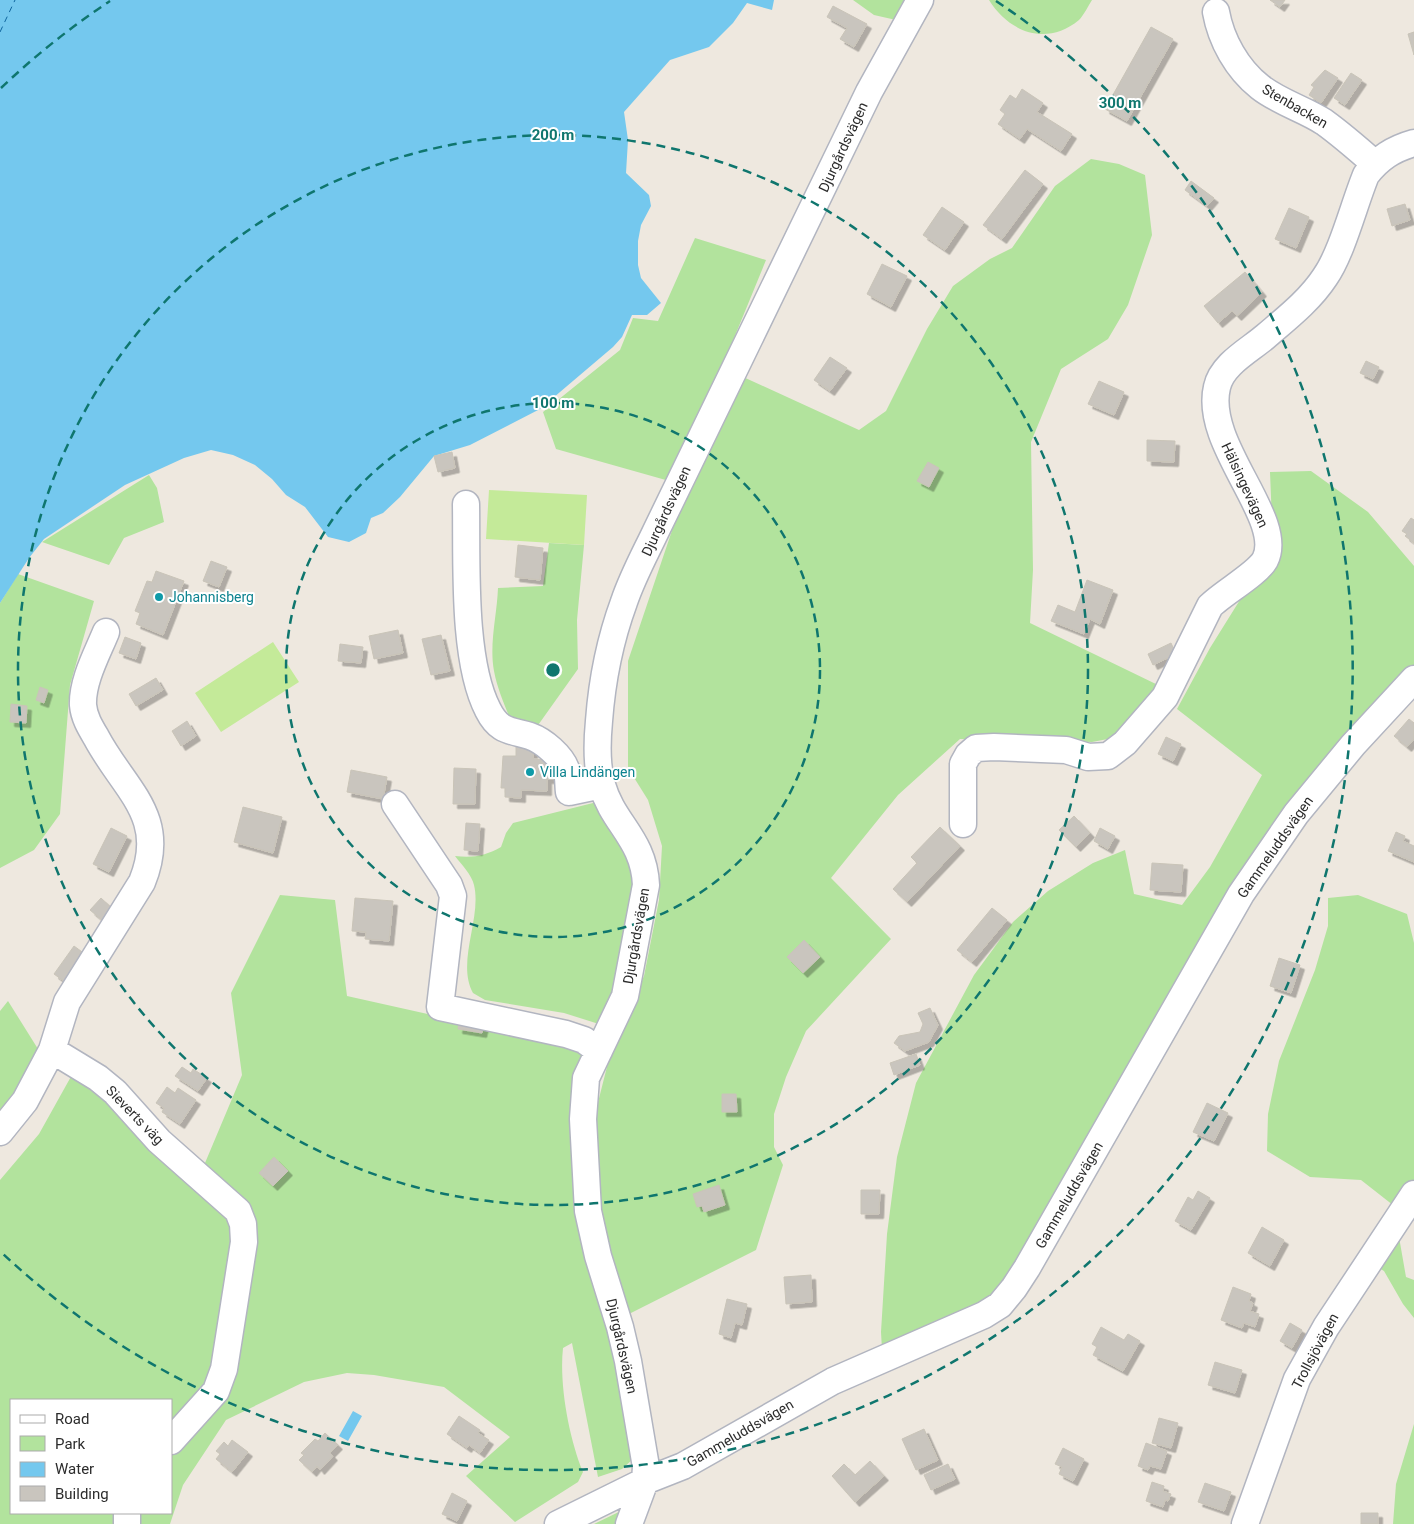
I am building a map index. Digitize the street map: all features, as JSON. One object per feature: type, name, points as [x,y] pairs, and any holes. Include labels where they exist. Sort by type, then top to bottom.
[{"type":"street","name":"Djurgårdsvägen","points":[[629,1524],[645,1481],[644,1458],[628,1361],[620,1327],[598,1256],[588,1211],[584,1097],[586,1078],[625,996],[646,884],[645,867],[638,847],[609,804],[602,785],[598,766],[597,738],[601,697],[613,639],[624,601],[672,495],[761,318],[869,92],[920,0]]},
{"type":"street","name":"Stenbacken","points":[[1216,12],[1219,30],[1256,92],[1322,121],[1350,141],[1374,164]]},
{"type":"street","name":"Hälsingevägen","points":[[963,824],[963,764],[968,755],[976,748],[994,747],[1066,750],[1088,757],[1108,756],[1125,743],[1165,697],[1210,606],[1254,571],[1264,560],[1270,543],[1266,528],[1259,509],[1236,469],[1220,430],[1213,404],[1217,384],[1235,360],[1302,303],[1326,276],[1366,175],[1374,164],[1392,151],[1414,143]]},
{"type":"street","points":[[466,504],[468,600],[473,653],[480,690],[488,712],[502,730],[532,737],[561,760],[567,770],[569,792],[602,785]]},
{"type":"street","points":[[0,1132],[25,1101],[52,1050],[67,1002],[142,882],[148,866],[151,850],[150,830],[145,814],[98,742],[85,717],[83,705],[84,690],[106,632]]},
{"type":"street","name":"Gammeluddsvägen","points":[[558,1524],[645,1481],[684,1466],[833,1381],[969,1322],[1000,1305],[1027,1268],[1205,955],[1252,877],[1296,814],[1353,745],[1414,679]]},
{"type":"street","points":[[395,804],[449,885],[453,896],[440,1007],[566,1034],[584,1040],[599,1051]]},
{"type":"street","name":"Sieverts väg","points":[[52,1050],[98,1078],[115,1092],[159,1141],[238,1211],[243,1224],[244,1242],[224,1370],[216,1391],[172,1440]]},
{"type":"street","name":"Trollsjövägen","points":[[1245,1524],[1301,1372],[1326,1327],[1414,1194]]},
{"type":"green space","points":[[853,0],[907,0],[896,20],[874,15]]},
{"type":"green space","points":[[989,0],[1092,0],[1079,20],[1054,33],[1041,34],[1018,28],[997,11]]},
{"type":"green space","points":[[1091,159],[1119,164],[1145,175],[1152,235],[1128,305],[1108,339],[1061,369],[1031,442],[1033,570],[1030,623],[1160,686],[1113,738],[1092,742],[960,739],[898,795],[831,878],[891,939],[806,1031],[786,1077],[774,1114],[774,1147],[783,1165],[756,1250],[627,1315],[596,1226],[593,1122],[611,1051],[644,976],[659,900],[662,846],[648,800],[628,768],[628,661],[687,486],[556,449],[543,412],[620,350],[633,318],[658,321],[695,238],[766,260],[732,343],[741,376],[859,430],[886,411],[927,329],[953,286],[990,259],[1012,248],[1055,186]]},
{"type":"green space","points":[[1311,471],[1368,512],[1414,566],[1414,670],[1342,746],[1007,1284],[973,1307],[882,1350],[881,1332],[887,1234],[897,1157],[916,1083],[974,975],[1013,922],[1048,891],[1093,863],[1125,850],[1134,894],[1182,905],[1210,867],[1262,775],[1177,709],[1210,648],[1273,547],[1270,472]]},
{"type":"green space","points":[[149,475],[157,488],[164,522],[124,538],[109,565],[42,542]]},
{"type":"green space","points":[[489,490],[587,495],[584,545],[486,539]]},
{"type":"green space","points":[[549,543],[584,545],[577,620],[578,669],[536,728],[509,716],[498,688],[494,671],[493,640],[498,588],[543,586]]},
{"type":"green space","points":[[18,574],[94,601],[70,685],[60,814],[34,850],[0,868],[0,603]]},
{"type":"green space","points":[[273,642],[299,682],[221,732],[195,693]]},
{"type":"green space","points":[[597,802],[636,860],[619,993],[602,1025],[564,1013],[485,1000],[473,993],[468,981],[467,968],[476,898],[473,881],[455,856],[479,856],[501,847],[506,833],[513,823]]},
{"type":"green space","points":[[280,895],[335,900],[347,996],[459,1021],[458,1029],[482,1033],[484,1025],[593,1054],[584,1069],[609,1328],[633,1459],[622,1469],[598,1477],[572,1343],[563,1348],[562,1378],[569,1427],[583,1472],[578,1482],[515,1522],[466,1476],[510,1437],[444,1387],[374,1375],[347,1373],[304,1382],[226,1420],[183,1485],[170,1524],[0,1524],[0,1180],[39,1134],[73,1073],[107,1094],[197,1182],[242,1075],[231,993]]},
{"type":"green space","points":[[1358,895],[1407,914],[1414,943],[1414,1184],[1398,1209],[1361,1180],[1310,1177],[1267,1151],[1268,1114],[1279,1061],[1315,970],[1328,926],[1328,898]]},
{"type":"green space","points":[[8,1001],[43,1057],[0,1124],[0,1011]]},
{"type":"green space","points":[[1399,1237],[1406,1277],[1414,1280],[1414,1318],[1403,1304],[1384,1271],[1379,1268]]},
{"type":"green space","points":[[1414,1424],[1414,1524],[1393,1524],[1396,1484]]},
{"type":"green space","points":[[629,1507],[623,1524],[594,1524]]},
{"type":"water","points":[[0,0],[774,0],[772,10],[747,3],[733,23],[709,47],[670,60],[624,112],[628,140],[626,173],[649,195],[651,206],[641,225],[638,241],[638,265],[641,278],[661,303],[647,315],[632,315],[622,337],[613,347],[540,409],[470,445],[434,456],[400,497],[383,513],[371,518],[366,533],[349,542],[328,537],[305,507],[286,495],[272,479],[255,465],[233,455],[211,450],[184,458],[125,485],[44,539],[29,558],[0,603]]},
{"type":"water","points":[[353,1411],[362,1416],[348,1441],[339,1436]]},
{"type":"building","points":[[1270,0],[1285,0],[1280,7]]},
{"type":"building","points":[[833,6],[867,24],[854,47],[840,39],[847,28],[827,17]]},
{"type":"building","points":[[1151,27],[1173,39],[1127,121],[1105,109]]},
{"type":"building","points":[[1414,32],[1414,55],[1408,34]]},
{"type":"building","points":[[1325,70],[1338,78],[1321,103],[1309,95],[1314,87],[1311,85]]},
{"type":"building","points":[[1351,73],[1362,80],[1345,105],[1334,98]]},
{"type":"building","points":[[1022,89],[1043,103],[1037,112],[1072,134],[1061,151],[1027,129],[1020,139],[998,124],[1005,114],[1000,110],[1010,95],[1016,99]]},
{"type":"building","points":[[1025,170],[1043,184],[1002,239],[983,225]]},
{"type":"building","points":[[1191,181],[1214,198],[1207,206],[1185,190]]},
{"type":"building","points":[[1405,204],[1410,220],[1392,226],[1387,209]]},
{"type":"building","points":[[942,207],[964,222],[945,250],[923,235]]},
{"type":"building","points":[[1289,208],[1309,217],[1296,248],[1275,239]]},
{"type":"building","points":[[882,264],[907,276],[891,307],[867,294]]},
{"type":"building","points":[[1245,272],[1262,292],[1237,316],[1232,311],[1218,323],[1204,306]]},
{"type":"building","points":[[830,357],[847,368],[830,391],[814,380]]},
{"type":"building","points":[[1366,361],[1379,367],[1373,379],[1360,373]]},
{"type":"building","points":[[1099,381],[1124,392],[1114,415],[1088,404]]},
{"type":"building","points":[[1147,440],[1175,441],[1174,462],[1147,461]]},
{"type":"building","points":[[452,452],[455,468],[438,472],[434,456]]},
{"type":"building","points":[[928,462],[939,468],[929,487],[917,481]]},
{"type":"building","points":[[1411,518],[1414,520],[1414,543],[1402,531]]},
{"type":"building","points":[[518,545],[543,548],[540,580],[515,577]]},
{"type":"building","points":[[211,561],[227,567],[219,587],[203,581]]},
{"type":"building","name":"Johannisberg","points":[[156,571],[184,581],[163,635],[136,624],[140,613],[135,611],[147,581],[152,582]]},
{"type":"building","points":[[1087,580],[1113,590],[1100,624],[1090,619],[1084,634],[1051,621],[1058,605],[1075,612]]},
{"type":"building","points":[[398,630],[403,653],[374,659],[369,636]]},
{"type":"building","points":[[441,635],[450,671],[431,675],[422,639]]},
{"type":"building","points":[[125,637],[141,643],[136,659],[119,653]]},
{"type":"building","points":[[1171,643],[1176,654],[1153,665],[1148,654]]},
{"type":"building","points":[[340,644],[363,647],[361,663],[338,661]]},
{"type":"building","points":[[156,678],[163,690],[136,706],[129,694]]},
{"type":"building","points":[[40,687],[48,690],[44,703],[36,700]]},
{"type":"building","points":[[11,704],[27,706],[26,723],[10,722]]},
{"type":"building","points":[[1409,719],[1414,723],[1414,739],[1407,747],[1394,736]]},
{"type":"building","points":[[187,721],[196,736],[181,746],[172,731]]},
{"type":"building","points":[[1166,737],[1181,744],[1173,761],[1158,754]]},
{"type":"building","name":"Villa Lindängen","points":[[516,746],[533,747],[533,759],[550,760],[557,779],[547,779],[547,791],[521,790],[521,798],[505,797],[505,788],[501,788],[503,756],[516,756]]},
{"type":"building","points":[[454,768],[476,769],[475,804],[453,804]]},
{"type":"building","points":[[351,770],[387,777],[383,799],[347,792]]},
{"type":"building","points":[[243,807],[282,817],[273,853],[234,842]]},
{"type":"building","points":[[1074,816],[1090,833],[1076,847],[1059,830]]},
{"type":"building","points":[[466,823],[480,824],[478,851],[464,850]]},
{"type":"building","points":[[940,827],[960,846],[907,902],[893,889],[917,863],[911,857]]},
{"type":"building","points":[[111,828],[127,836],[109,872],[93,864]]},
{"type":"building","points":[[1100,828],[1115,836],[1108,849],[1094,841]]},
{"type":"building","points":[[1396,832],[1405,836],[1403,841],[1414,846],[1414,862],[1388,851]]},
{"type":"building","points":[[1152,863],[1183,865],[1181,892],[1150,890]]},
{"type":"building","points":[[101,898],[113,909],[103,921],[90,910]]},
{"type":"building","points":[[355,898],[393,901],[389,941],[365,939],[366,932],[352,931]]},
{"type":"building","points":[[992,908],[1007,920],[972,962],[957,950]]},
{"type":"building","points":[[804,940],[820,957],[803,973],[787,957]]},
{"type":"building","points":[[74,946],[89,957],[69,985],[54,974]]},
{"type":"building","points":[[1279,958],[1300,965],[1291,993],[1270,986]]},
{"type":"building","points":[[930,1008],[938,1025],[929,1042],[905,1051],[894,1043],[899,1036],[920,1032],[923,1024],[918,1013]]},
{"type":"building","points":[[459,1021],[484,1025],[482,1033],[458,1029]]},
{"type":"building","points":[[916,1054],[920,1065],[894,1075],[890,1063]]},
{"type":"building","points":[[182,1067],[191,1073],[193,1069],[207,1078],[198,1091],[175,1076]]},
{"type":"building","points":[[167,1087],[175,1093],[178,1088],[196,1100],[180,1124],[162,1112],[164,1108],[156,1103]]},
{"type":"building","points":[[722,1094],[736,1094],[737,1112],[722,1112]]},
{"type":"building","points":[[1207,1103],[1228,1113],[1214,1141],[1193,1132]]},
{"type":"building","points":[[274,1157],[288,1171],[273,1186],[259,1173]]},
{"type":"building","points":[[719,1185],[725,1205],[704,1212],[702,1206],[697,1207],[693,1194]]},
{"type":"building","points":[[861,1190],[880,1190],[879,1214],[861,1214]]},
{"type":"building","points":[[1198,1191],[1210,1198],[1191,1230],[1175,1221],[1188,1197],[1193,1200]]},
{"type":"building","points":[[1262,1227],[1284,1240],[1270,1266],[1248,1253]]},
{"type":"building","points":[[811,1275],[812,1302],[786,1304],[784,1277]]},
{"type":"building","points":[[1233,1287],[1251,1294],[1249,1301],[1253,1303],[1250,1311],[1259,1314],[1255,1327],[1244,1323],[1242,1328],[1221,1320]]},
{"type":"building","points":[[727,1299],[747,1304],[742,1325],[735,1323],[731,1338],[719,1334]]},
{"type":"building","points":[[1290,1323],[1302,1330],[1292,1348],[1280,1341]]},
{"type":"building","points":[[1101,1327],[1124,1340],[1128,1334],[1140,1341],[1123,1371],[1093,1355],[1097,1347],[1092,1344]]},
{"type":"building","points":[[1215,1362],[1242,1370],[1235,1393],[1208,1385]]},
{"type":"building","points":[[459,1416],[480,1430],[478,1433],[489,1440],[480,1453],[469,1445],[467,1448],[447,1434]]},
{"type":"building","points":[[1159,1418],[1178,1423],[1171,1448],[1152,1443]]},
{"type":"building","points":[[924,1429],[938,1460],[916,1470],[902,1439]]},
{"type":"building","points":[[325,1433],[338,1445],[330,1453],[333,1456],[320,1470],[317,1466],[312,1472],[299,1460],[304,1455],[301,1453],[315,1439],[318,1441]]},
{"type":"building","points":[[232,1440],[248,1452],[232,1472],[216,1459],[220,1454],[216,1451],[224,1442],[228,1446]]},
{"type":"building","points":[[1146,1443],[1167,1451],[1161,1469],[1150,1466],[1148,1470],[1138,1466]]},
{"type":"building","points":[[1063,1448],[1084,1459],[1073,1481],[1059,1474],[1062,1467],[1055,1464]]},
{"type":"building","points":[[870,1461],[884,1476],[855,1502],[832,1476],[844,1464],[855,1475]]},
{"type":"building","points":[[948,1464],[955,1479],[931,1490],[924,1475]]},
{"type":"building","points":[[1152,1482],[1164,1486],[1163,1491],[1171,1494],[1168,1501],[1165,1500],[1163,1507],[1146,1501]]},
{"type":"building","points":[[1205,1483],[1231,1492],[1224,1511],[1198,1502]]},
{"type":"building","points":[[452,1493],[467,1501],[457,1521],[442,1514]]},
{"type":"building","points":[[1361,1513],[1378,1513],[1378,1524],[1361,1524]]},
{"type":"ferry route","points":[[0,32],[15,0]]},
{"type":"place","name":"Johannisberg","points":[[159,597]]},
{"type":"place","name":"Villa Lindängen","points":[[530,772]]}]
